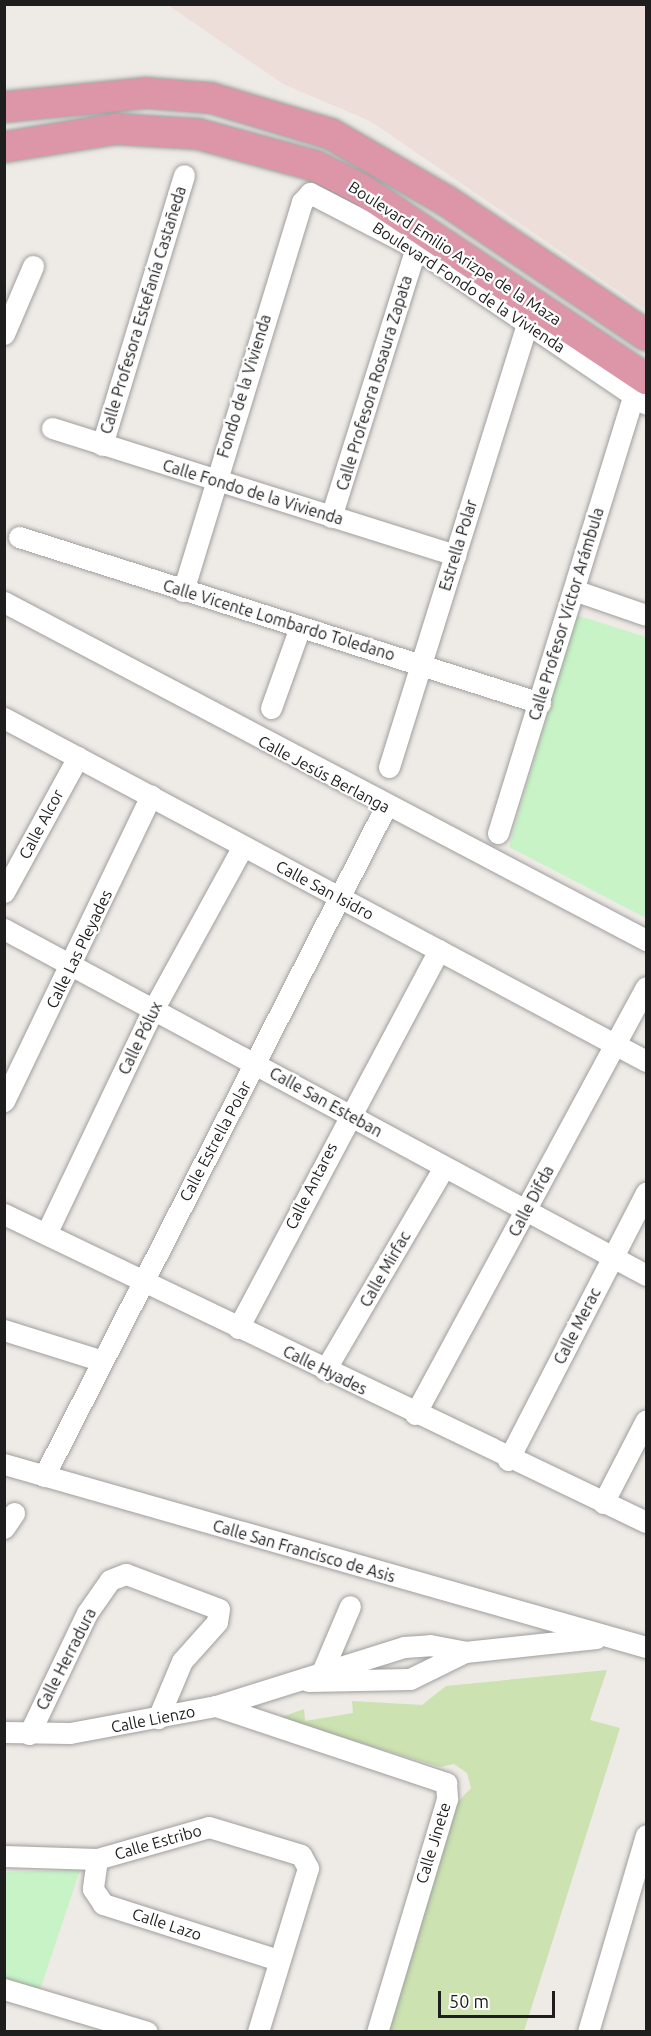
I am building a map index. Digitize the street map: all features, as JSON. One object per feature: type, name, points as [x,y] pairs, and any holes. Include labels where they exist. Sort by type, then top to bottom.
[{"type":"highway","points":[[4,107],[146,93],[211,98],[310,126],[383,161],[646,335]]},
{"type":"highway","name":"Boulevard Emilio Arizpe de la Maza","points":[[8,146],[115,129],[198,134],[316,166],[361,189],[642,393]]},
{"type":"street","name":"Calle Profesora Estefanía Castañeda","points":[[102,445],[184,175]]},
{"type":"street","name":"Fondo de la Vivienda","points":[[183,591],[214,480],[302,202],[310,193],[319,193]]},
{"type":"street","name":"Boulevard Fondo de la Vivienda","points":[[319,193],[416,248],[527,323],[642,393]]},
{"type":"street","name":"Calle Profesora Rosaura Zapata","points":[[331,517],[416,248]]},
{"type":"street","points":[[4,334],[33,266]]},
{"type":"street","name":"Estrella Polar","points":[[388,767],[527,323]]},
{"type":"street","name":"Calle Profesor Víctor Arámbula","points":[[498,833],[574,590],[642,393]]},
{"type":"street","name":"Calle Fondo de la Vivienda","points":[[52,428],[455,555]]},
{"type":"street","name":"Calle Vicente Lombardo Toledano","points":[[18,537],[540,703]]},
{"type":"street","points":[[574,590],[646,615]]},
{"type":"street","name":"Calle Jesús Berlanga","points":[[4,602],[386,806],[646,939]]},
{"type":"street","points":[[271,708],[300,627]]},
{"type":"street","name":"Calle San Isidro","points":[[4,718],[646,1061]]},
{"type":"street","name":"Calle Alcor","points":[[4,892],[78,757]]},
{"type":"street","name":"Calle Las Pleyades","points":[[4,1101],[151,796]]},
{"type":"street","name":"Calle Estrella Polar","points":[[44,1476],[99,1360],[342,898],[386,806]]},
{"type":"street","name":"Calle Pólux","points":[[46,1234],[154,1008],[243,846]]},
{"type":"street","name":"Calle San Esteban","points":[[4,929],[646,1275]]},
{"type":"street","name":"Calle Antares","points":[[238,1328],[348,1114],[439,950]]},
{"type":"street","name":"Calle Difda","points":[[415,1414],[526,1211],[613,1043],[646,987]]},
{"type":"street","name":"Calle Mirfac","points":[[325,1370],[444,1167]]},
{"type":"street","name":"Calle Merac","points":[[508,1460],[646,1193]]},
{"type":"street","name":"Calle Hyades","points":[[4,1214],[508,1460],[646,1522]]},
{"type":"street","points":[[4,1330],[99,1360]]},
{"type":"street","points":[[603,1503],[646,1420]]},
{"type":"street","name":"Calle San Francisco de Asis","points":[[4,1464],[603,1637],[646,1647]]},
{"type":"street","name":"Calle Herradura","points":[[30,1734],[87,1613],[110,1580],[126,1574],[219,1609],[217,1622],[182,1662],[158,1718]]},
{"type":"street","points":[[312,1678],[350,1606]]},
{"type":"street","name":"Calle Lienzo","points":[[4,1732],[30,1734],[158,1718],[216,1706],[312,1678],[404,1647],[430,1645],[465,1652],[603,1637]]},
{"type":"street","name":"Calle Lienzo","points":[[312,1678],[410,1678],[465,1652]]},
{"type":"street","name":"Calle Jinete","points":[[216,1706],[446,1783],[447,1798],[377,2031]]},
{"type":"street","name":"Calle Estribo","points":[[4,1856],[97,1859],[209,1827],[301,1855],[308,1868],[258,2031]]},
{"type":"street","points":[[588,2031],[646,1835]]},
{"type":"street","name":"Calle Lazo","points":[[97,1859],[93,1889],[103,1904],[278,1960]]},
{"type":"street","points":[[4,1989],[147,2031]]},
{"type":"shaded area","points":[[168,5],[646,5],[646,310],[370,121],[283,84]]},
{"type":"green space","points":[[576,615],[646,637],[646,918],[509,847]]},
{"type":"green space","points":[[607,1670],[590,1720],[620,1728],[524,2031],[389,2031],[457,1803],[471,1788],[467,1773],[454,1764],[440,1767],[279,1718],[304,1709],[305,1721],[353,1713],[352,1701],[422,1705],[446,1686]]},
{"type":"green space","points":[[80,1870],[39,1993],[5,1982],[6,1872]]}]
